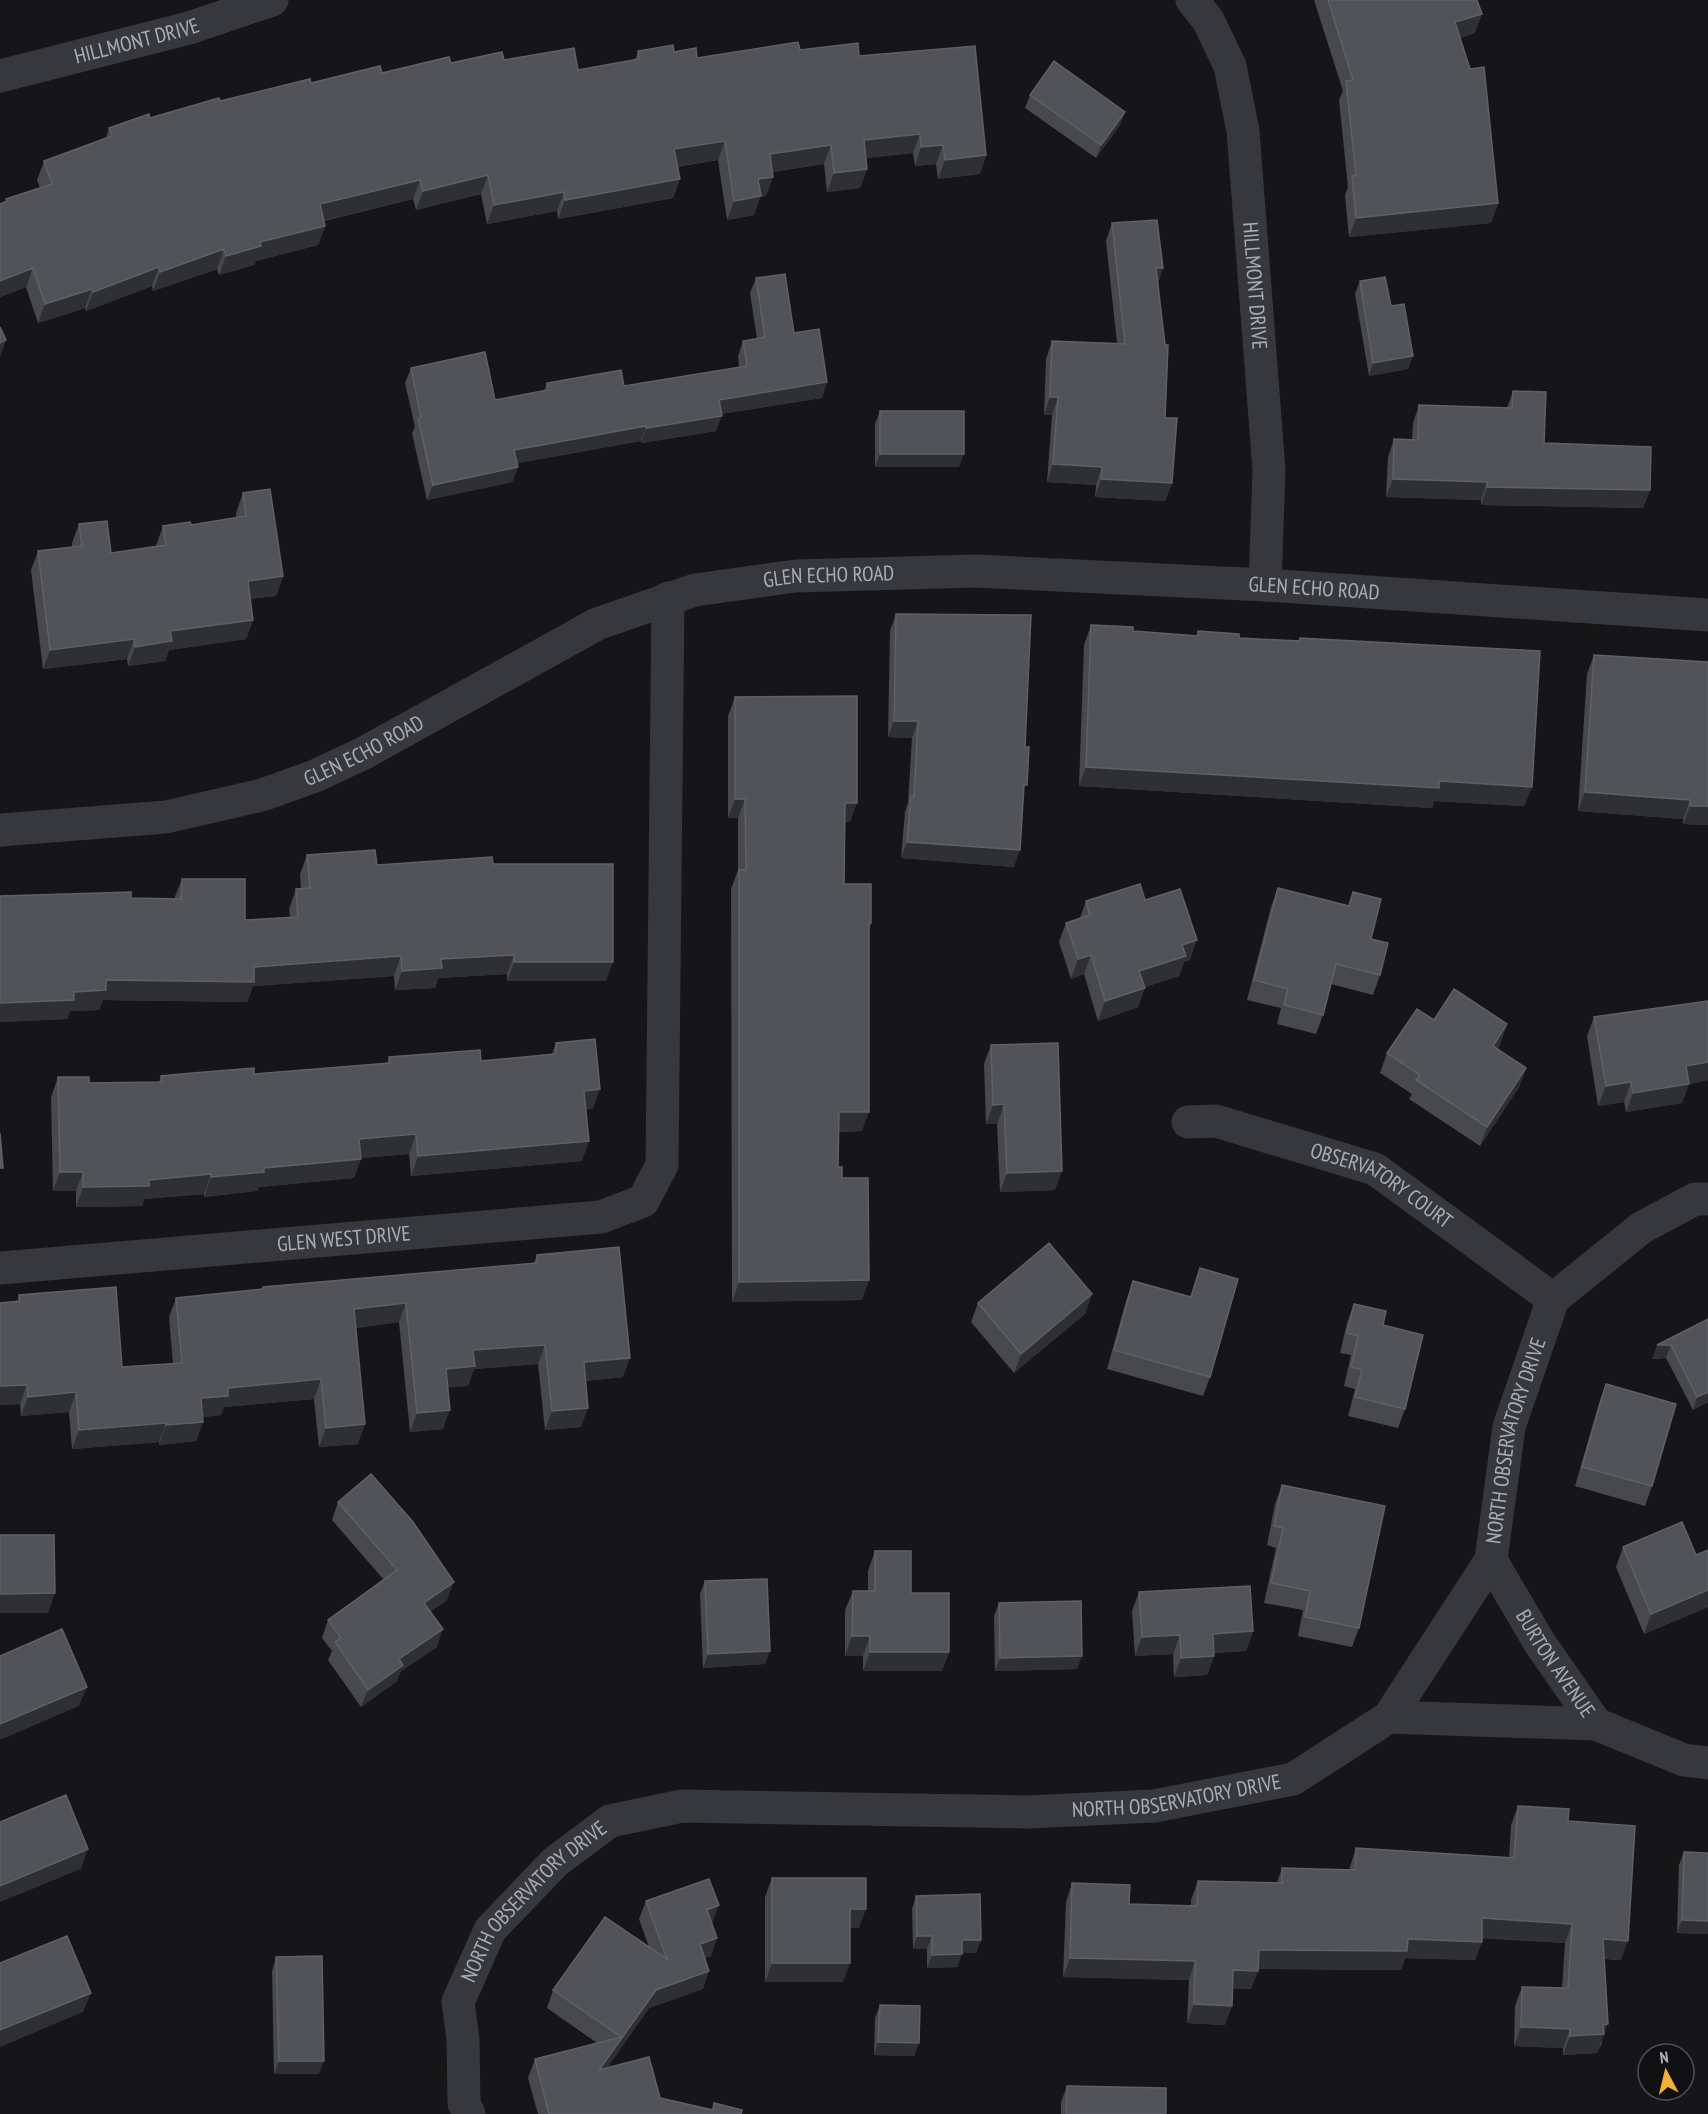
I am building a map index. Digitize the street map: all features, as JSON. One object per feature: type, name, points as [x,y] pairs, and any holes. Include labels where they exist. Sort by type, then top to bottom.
[{"type":"street","name":"HILLMONT DRIVE","points":[[0,76],[189,28],[272,0]]},
{"type":"street","name":"HILLMONT DRIVE","points":[[1192,0],[1208,20],[1230,66],[1243,131],[1269,470],[1266,585]]},
{"type":"street","name":"GLEN ECHO ROAD","points":[[0,830],[166,816],[262,795],[294,784],[364,753],[597,624],[695,590],[796,576],[976,571],[1266,585],[1708,615]]},
{"type":"street","name":"GLEN WEST DRIVE","points":[[0,1268],[601,1217],[643,1201],[662,1165],[669,598]]},
{"type":"street","name":"OBSERVATORY COURT","points":[[1188,1122],[1216,1122],[1375,1169],[1553,1299]]},
{"type":"street","points":[[1553,1299],[1641,1228],[1695,1202]]},
{"type":"street","name":"NORTH OBSERVATORY DRIVE","points":[[469,2114],[464,2103],[463,2039],[458,2002],[490,1930],[555,1862],[610,1821],[682,1806],[1029,1812],[1154,1806],[1293,1779],[1389,1717],[1491,1560],[1509,1427],[1553,1299]]},
{"type":"street","name":"BURTON AVENUE","points":[[1491,1560],[1539,1642],[1596,1724],[1684,1760],[1708,1763]]},
{"type":"street","points":[[1389,1717],[1596,1724]]},
{"type":"building","points":[[1328,0],[1477,0],[1482,14],[1455,22],[1470,69],[1484,67],[1498,203],[1356,218],[1352,176],[1356,176],[1346,81],[1353,80]]},
{"type":"building","points":[[798,42],[800,50],[858,43],[859,56],[975,46],[986,155],[945,160],[943,145],[921,147],[920,134],[864,140],[867,169],[834,173],[831,145],[770,154],[773,177],[758,179],[761,196],[734,201],[725,141],[674,149],[680,179],[565,200],[564,192],[494,205],[488,175],[423,191],[420,180],[320,204],[325,226],[260,242],[261,246],[226,256],[224,249],[160,272],[159,267],[93,292],[92,289],[45,304],[33,268],[0,281],[0,204],[7,201],[6,199],[52,184],[44,161],[112,136],[109,128],[149,114],[150,118],[219,98],[220,101],[310,79],[311,83],[380,66],[382,73],[449,57],[451,63],[502,52],[504,60],[574,48],[578,70],[639,59],[638,51],[673,45],[674,52],[696,48],[697,58]]},
{"type":"building","points":[[1054,61],[1125,112],[1101,145],[1030,95]]},
{"type":"building","points":[[1157,220],[1163,268],[1156,268],[1165,345],[1168,345],[1165,418],[1177,418],[1172,483],[1101,479],[1102,467],[1053,464],[1058,397],[1050,397],[1052,341],[1125,344],[1112,223]]},
{"type":"building","points":[[785,274],[794,333],[819,329],[827,382],[719,400],[722,416],[646,428],[646,426],[514,450],[518,467],[433,485],[418,418],[421,417],[411,368],[485,352],[495,400],[548,390],[547,383],[621,370],[624,386],[747,366],[743,341],[765,337],[756,278]]},
{"type":"building","points":[[1385,277],[1391,306],[1404,304],[1413,356],[1373,363],[1360,281]]},
{"type":"building","points":[[0,327],[6,340],[0,343]]},
{"type":"building","points":[[1513,391],[1546,392],[1544,443],[1651,447],[1650,490],[1487,487],[1487,482],[1393,479],[1394,439],[1418,440],[1419,405],[1512,408]]},
{"type":"building","points":[[880,411],[964,411],[964,454],[880,454]]},
{"type":"building","points":[[270,489],[283,576],[248,581],[253,620],[170,631],[172,641],[135,647],[134,639],[50,650],[38,551],[82,546],[79,524],[107,521],[111,553],[166,545],[163,526],[190,522],[191,525],[246,516],[243,493]]},
{"type":"building","points":[[896,614],[1031,615],[1025,747],[1029,747],[1020,850],[907,842],[911,796],[914,796],[918,721],[894,721]]},
{"type":"building","points":[[1091,625],[1133,627],[1133,631],[1198,636],[1198,631],[1239,634],[1239,638],[1299,641],[1300,638],[1540,651],[1532,787],[1439,781],[1439,788],[1086,767]]},
{"type":"building","points":[[1594,655],[1708,662],[1708,806],[1690,806],[1690,800],[1585,792]]},
{"type":"building","points":[[857,696],[857,803],[845,803],[844,884],[871,884],[869,1112],[839,1112],[838,1167],[842,1167],[842,1178],[868,1178],[869,1280],[739,1282],[739,870],[746,870],[745,799],[735,799],[735,697]]},
{"type":"building","points":[[375,850],[377,865],[492,857],[493,864],[613,864],[613,962],[514,962],[514,955],[441,959],[442,968],[402,971],[401,956],[254,967],[254,982],[106,980],[106,990],[74,992],[74,1000],[0,1003],[0,896],[131,892],[131,898],[181,899],[182,879],[245,879],[245,920],[298,917],[296,889],[310,888],[307,855]]},
{"type":"building","points":[[1140,884],[1145,900],[1180,889],[1197,940],[1182,945],[1186,956],[1139,971],[1145,988],[1105,1001],[1091,955],[1078,959],[1066,923],[1090,915],[1086,901]]},
{"type":"building","points":[[1278,888],[1349,906],[1353,892],[1381,899],[1371,939],[1388,943],[1380,975],[1336,964],[1323,1015],[1284,1005],[1288,989],[1254,980]]},
{"type":"building","points":[[1454,989],[1507,1024],[1493,1046],[1526,1068],[1487,1127],[1416,1080],[1420,1075],[1387,1053],[1417,1009],[1434,1020]]},
{"type":"building","points":[[1708,1001],[1708,1062],[1686,1066],[1689,1084],[1633,1093],[1631,1082],[1606,1086],[1594,1017]]},
{"type":"building","points":[[595,1039],[600,1089],[584,1091],[589,1141],[418,1156],[416,1134],[359,1139],[361,1159],[264,1168],[264,1172],[149,1180],[149,1186],[83,1187],[83,1172],[60,1172],[58,1077],[89,1077],[89,1083],[162,1082],[161,1076],[254,1068],[254,1074],[390,1063],[389,1057],[480,1050],[481,1061],[556,1054],[556,1043]]},
{"type":"building","points":[[1058,1043],[1062,1171],[1007,1173],[1004,1104],[993,1105],[991,1045]]},
{"type":"building","points":[[0,1133],[3,1168],[0,1168]]},
{"type":"building","points":[[1049,1243],[1092,1294],[1021,1354],[978,1303]]},
{"type":"building","points":[[619,1247],[630,1358],[584,1362],[588,1408],[552,1411],[545,1345],[473,1350],[475,1366],[446,1369],[450,1410],[417,1413],[406,1303],[354,1309],[365,1424],[326,1428],[321,1379],[228,1388],[228,1396],[201,1398],[203,1422],[79,1430],[76,1392],[28,1397],[27,1385],[0,1386],[0,1303],[20,1301],[19,1295],[116,1287],[122,1367],[182,1363],[176,1298],[263,1289],[263,1287],[537,1263],[537,1255]]},
{"type":"building","points":[[1200,1268],[1238,1279],[1210,1377],[1114,1350],[1133,1281],[1191,1297]]},
{"type":"building","points":[[1354,1304],[1386,1311],[1383,1325],[1423,1335],[1405,1409],[1355,1397],[1362,1370],[1351,1367],[1358,1336],[1347,1333]]},
{"type":"building","points":[[1708,1319],[1708,1392],[1697,1397],[1671,1345],[1657,1345]]},
{"type":"building","points":[[1606,1384],[1676,1404],[1652,1486],[1582,1467]]},
{"type":"building","points":[[371,1474],[413,1522],[454,1582],[424,1603],[443,1629],[399,1659],[403,1665],[368,1690],[335,1642],[341,1638],[328,1620],[397,1570],[338,1502]]},
{"type":"building","points":[[1282,1485],[1385,1506],[1359,1628],[1305,1617],[1310,1591],[1271,1583],[1283,1528],[1274,1526]]},
{"type":"building","points":[[1682,1522],[1696,1555],[1708,1550],[1708,1590],[1651,1614],[1623,1547]]},
{"type":"building","points":[[0,1535],[54,1535],[55,1593],[0,1594]]},
{"type":"building","points":[[875,1551],[911,1551],[911,1593],[949,1593],[949,1652],[870,1652],[870,1636],[852,1636],[853,1591],[875,1591]]},
{"type":"building","points":[[767,1579],[770,1651],[708,1654],[705,1581]]},
{"type":"building","points":[[1250,1586],[1253,1631],[1213,1634],[1214,1656],[1181,1658],[1180,1635],[1142,1637],[1139,1592]]},
{"type":"building","points":[[1081,1601],[1082,1656],[1000,1658],[999,1603]]},
{"type":"building","points":[[62,1629],[87,1687],[0,1724],[0,1656]]},
{"type":"building","points":[[66,1795],[88,1849],[0,1886],[0,1822]]},
{"type":"building","points":[[1518,1806],[1569,1809],[1568,1821],[1635,1826],[1628,1941],[1603,1939],[1608,2024],[1603,2025],[1604,2034],[1570,2036],[1570,2029],[1521,2027],[1522,1987],[1568,1988],[1572,1924],[1482,1918],[1482,1942],[1408,1939],[1407,1951],[1259,1950],[1258,1971],[1233,1970],[1232,2006],[1194,2004],[1195,1961],[1070,1958],[1072,1883],[1130,1885],[1129,1904],[1197,1906],[1198,1881],[1282,1883],[1282,1868],[1355,1870],[1356,1848],[1514,1858]]},
{"type":"building","points":[[1684,1852],[1708,1853],[1708,1921],[1682,1920]]},
{"type":"building","points":[[772,1878],[866,1878],[866,1909],[850,1909],[850,1963],[772,1963]]},
{"type":"building","points":[[709,1879],[719,1905],[707,1910],[717,1938],[700,1944],[709,1971],[656,1990],[599,2070],[649,2057],[660,2098],[713,2110],[714,2103],[742,2110],[741,2114],[549,2114],[535,2059],[621,2037],[553,1990],[605,1917],[667,1959],[646,1901]]},
{"type":"building","points":[[980,1894],[981,1940],[962,1940],[962,1954],[932,1955],[932,1936],[917,1936],[916,1896]]},
{"type":"building","points":[[67,1936],[91,1993],[0,2030],[0,1963]]},
{"type":"building","points":[[322,1956],[324,2061],[279,2061],[276,1957]]},
{"type":"building","points":[[880,2005],[920,2006],[919,2043],[878,2042]]},
{"type":"building","points":[[1067,2086],[1166,2088],[1166,2114],[1066,2114]]}]
